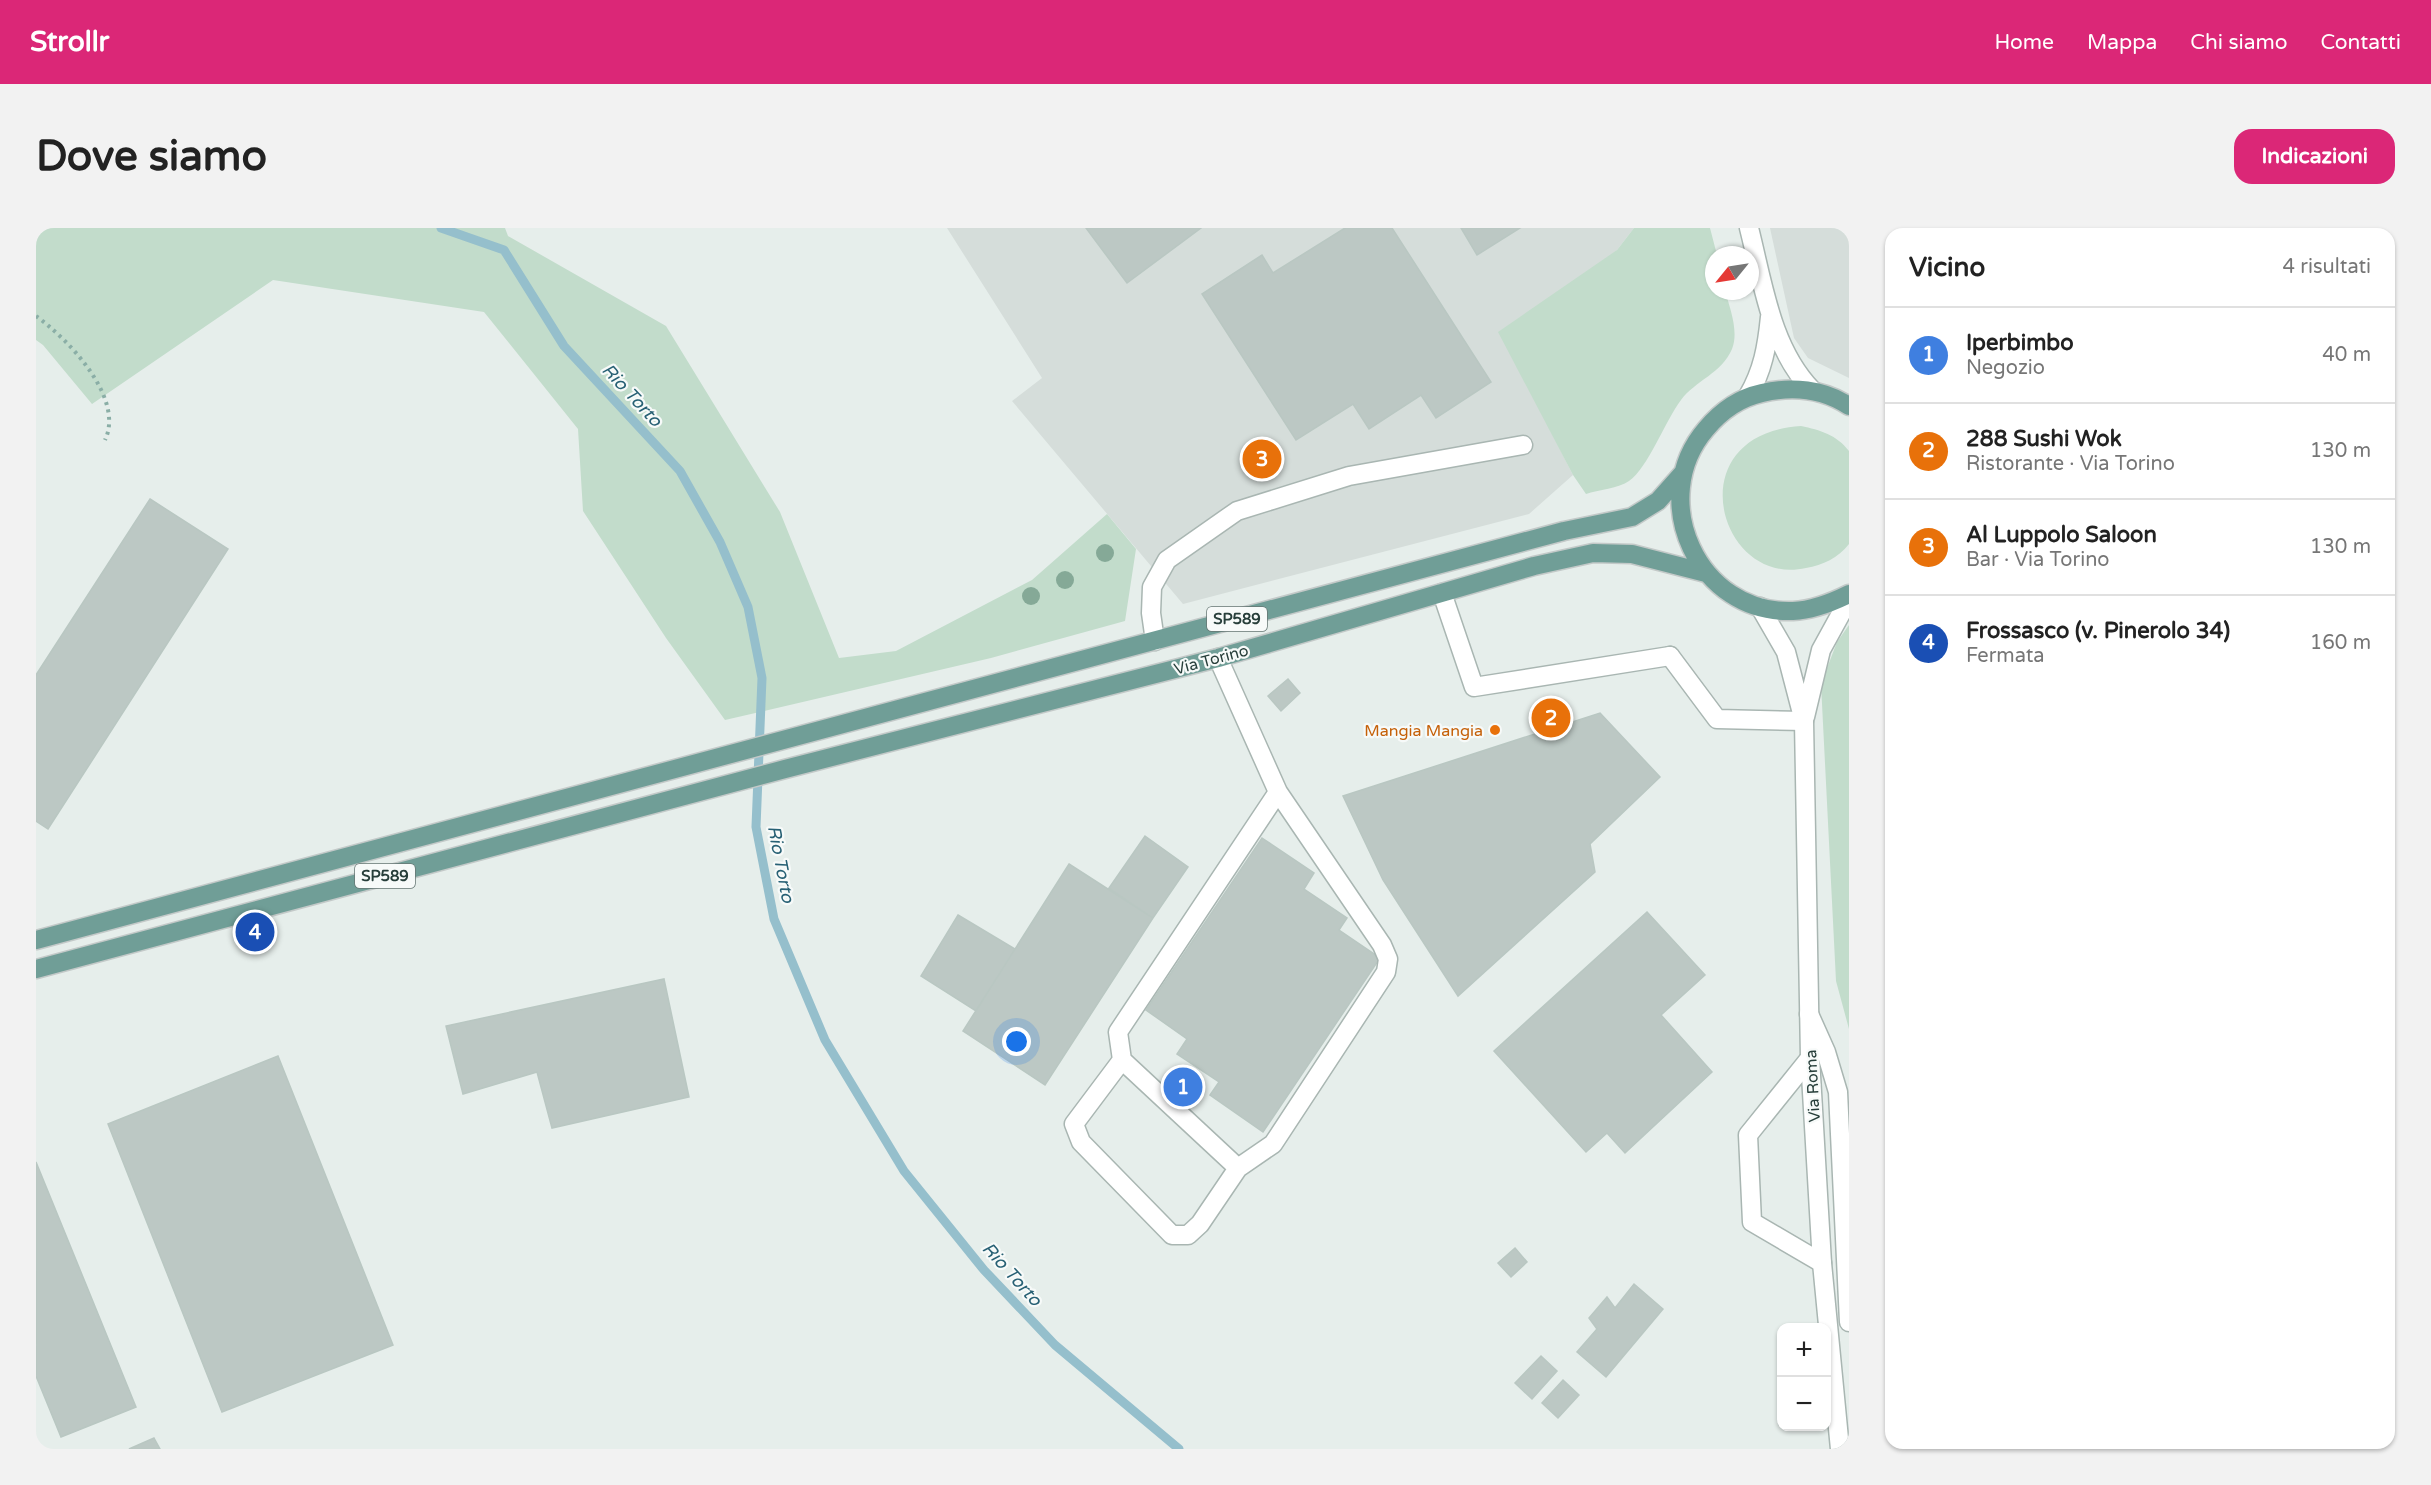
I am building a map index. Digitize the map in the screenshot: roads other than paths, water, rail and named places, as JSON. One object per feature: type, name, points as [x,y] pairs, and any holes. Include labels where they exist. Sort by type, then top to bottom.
[{"type":"main road","name":"SP589","points":[[1849,406],[1840,400],[1812,390],[1782,388],[1748,396],[1718,415],[1695,441],[1682,474],[1679,509],[1688,543],[1706,573],[1731,594],[1760,607],[1792,611],[1824,606],[1849,594]]},
{"type":"main road","name":"SP589","points":[[36,940],[1564,531],[1632,517],[1658,501],[1682,474]]},
{"type":"main road","name":"Via Torino","points":[[36,969],[784,769],[1218,658],[1534,566],[1593,553],[1632,554],[1706,573]]},
{"type":"street","points":[[1749,228],[1771,313],[1788,358],[1799,377],[1812,390]]},
{"type":"street","points":[[1748,396],[1757,381],[1767,355],[1771,313]]},
{"type":"street","points":[[1155,641],[1151,613],[1152,587],[1167,560],[1237,511],[1349,476],[1523,445]]},
{"type":"street","points":[[1442,593],[1474,687],[1670,656],[1717,719],[1804,721]]},
{"type":"street","points":[[1804,721],[1821,650],[1849,599]]},
{"type":"street","points":[[1760,607],[1786,652],[1804,721]]},
{"type":"street","points":[[1122,1060],[1074,1124],[1081,1142],[1172,1235],[1188,1235],[1200,1224],[1238,1168],[1273,1144],[1386,972],[1388,959],[1382,945],[1278,792],[1218,658]]},
{"type":"street","name":"Via Roma","points":[[1804,721],[1810,1058],[1822,1263],[1840,1449]]},
{"type":"street","points":[[1238,1168],[1122,1060],[1118,1032],[1278,792]]},
{"type":"street","points":[[1809,1014],[1826,1052],[1838,1092],[1849,1322]]},
{"type":"street","points":[[1810,1058],[1748,1135],[1752,1222],[1822,1263]]},
{"type":"waterway","name":"Rio Torto","points":[[441,228],[504,250],[564,346],[680,471],[720,542],[748,607],[762,678],[756,827],[774,919],[825,1040],[904,1171],[984,1270],[1055,1345],[1179,1449]]},
{"type":"place","name":"Al Luppolo Saloon","points":[[1262,459]]},
{"type":"place","name":"288 Sushi Wok","points":[[1551,718]]},
{"type":"place","name":"Mangia Mangia","points":[[1495,730]]},
{"type":"place","name":"Frossasco (v. Pinerolo 34)","points":[[255,932]]},
{"type":"place","name":"Iperbimbo","points":[[1183,1087]]}]
